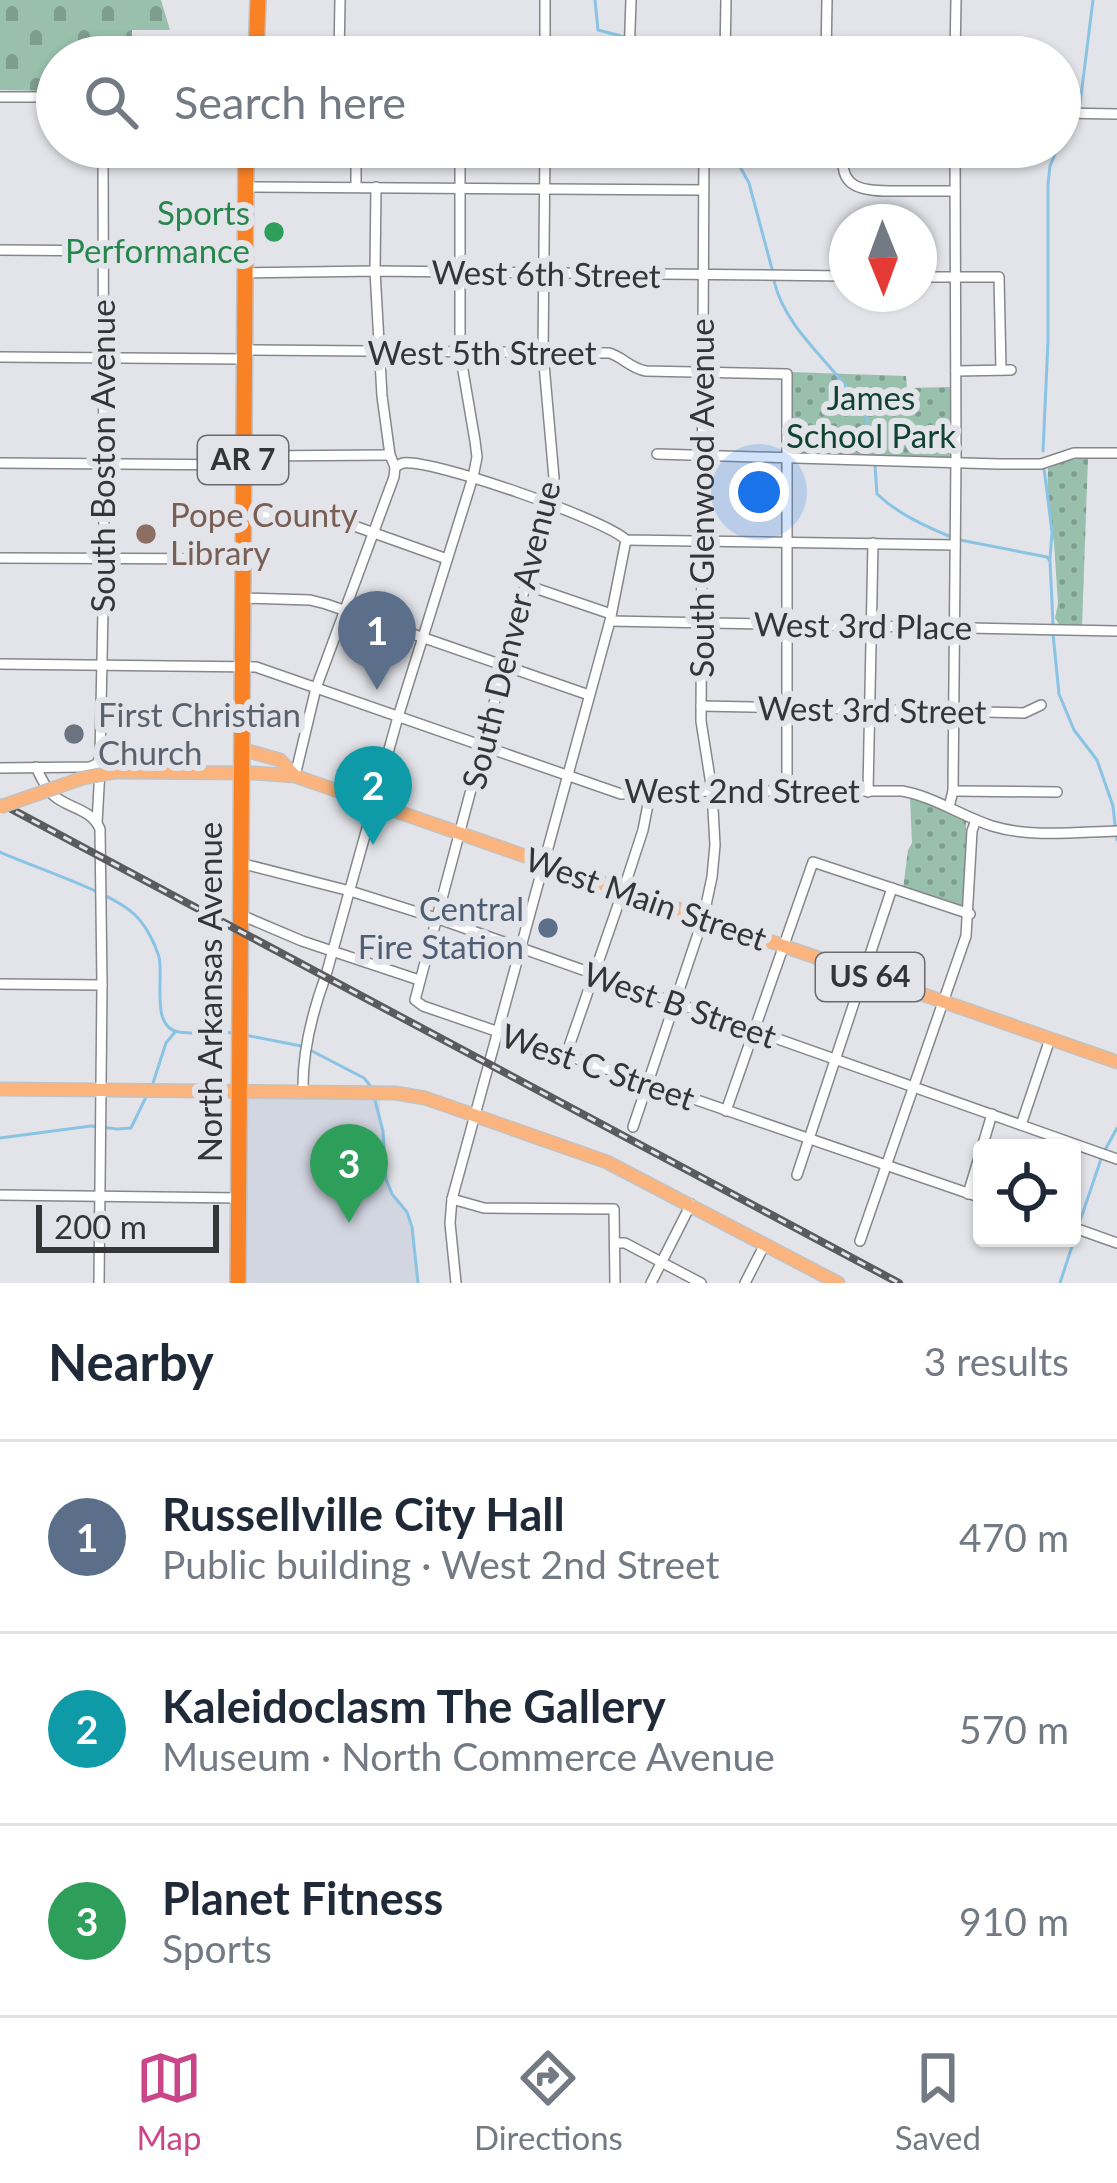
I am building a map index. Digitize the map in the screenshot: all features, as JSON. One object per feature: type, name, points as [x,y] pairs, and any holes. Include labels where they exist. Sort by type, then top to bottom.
[{"type":"highway","points":[[257,36],[258,0]]},
{"type":"highway","name":"AR 7","points":[[241,772],[246,168]]},
{"type":"highway","name":"North Arkansas Avenue","points":[[238,1283],[241,772]]},
{"type":"main road","points":[[241,749],[280,760],[295,776]]},
{"type":"main road","name":"US 64","points":[[0,807],[115,772],[241,772]]},
{"type":"main road","name":"West Main Street","points":[[241,772],[295,776],[1117,1062]]},
{"type":"main road","points":[[0,1089],[373,1093],[425,1098],[607,1162],[838,1283]]},
{"type":"street","points":[[339,36],[340,0]]},
{"type":"street","points":[[545,0],[545,36]]},
{"type":"street","points":[[630,36],[631,0]]},
{"type":"street","points":[[725,36],[726,0]]},
{"type":"street","points":[[826,36],[827,0]]},
{"type":"street","points":[[955,36],[956,0]]},
{"type":"street","points":[[0,97],[36,98]]},
{"type":"street","points":[[1081,114],[1117,115]]},
{"type":"street","name":"South Boston Avenue","points":[[99,1283],[103,168]]},
{"type":"street","points":[[356,168],[356,188]]},
{"type":"street","points":[[303,1092],[303,1056],[314,1009],[477,458],[460,353],[460,168]]},
{"type":"street","name":"South Denver Avenue","points":[[419,980],[555,466],[543,353],[544,168]]},
{"type":"street","name":"South Glenwood Avenue","points":[[632,1127],[703,919],[715,845],[701,706],[704,168]]},
{"type":"street","points":[[844,168],[848,180],[861,189],[955,191]]},
{"type":"street","points":[[949,807],[956,545],[955,168]]},
{"type":"street","points":[[295,776],[316,688],[391,488],[394,467],[382,396],[376,187]]},
{"type":"street","points":[[246,188],[703,190]]},
{"type":"street","points":[[0,250],[245,252]]},
{"type":"street","name":"West 6th Street","points":[[244,274],[829,276]]},
{"type":"street","points":[[937,277],[1000,277],[1006,370],[956,370]]},
{"type":"street","name":"West 5th Street","points":[[0,356],[609,353],[633,368],[787,374],[786,458]]},
{"type":"street","points":[[657,454],[1041,464],[1074,453],[1117,453]]},
{"type":"street","points":[[0,463],[390,455]]},
{"type":"street","points":[[786,458],[787,792]]},
{"type":"street","points":[[394,467],[411,463],[473,477],[590,519],[626,539],[956,545]]},
{"type":"street","points":[[243,513],[332,518],[447,559]]},
{"type":"street","points":[[456,1283],[452,1199],[610,618],[626,539]]},
{"type":"street","points":[[868,791],[873,544]]},
{"type":"street","points":[[0,558],[243,559]]},
{"type":"street","name":"West 3rd Place","points":[[526,584],[610,618],[1117,631]]},
{"type":"street","points":[[242,598],[310,600],[589,695]]},
{"type":"street","name":"West 2nd Street","points":[[0,664],[256,667],[621,794],[902,791],[925,796],[994,827],[1027,832],[1117,831]]},
{"type":"street","name":"West 3rd Street","points":[[701,706],[1024,713],[1041,705]]},
{"type":"street","points":[[0,768],[90,767],[99,760]]},
{"type":"street","points":[[36,767],[49,791],[98,823]]},
{"type":"street","points":[[953,791],[1057,792]]},
{"type":"street","points":[[566,1054],[643,830],[650,794]]},
{"type":"street","points":[[860,1241],[966,936],[971,832],[976,820]]},
{"type":"street","points":[[727,1112],[813,862],[970,914]]},
{"type":"street","name":"West B Street","points":[[241,863],[436,919],[1117,1159]]},
{"type":"street","points":[[797,1175],[892,888]]},
{"type":"street","name":"West C Street","points":[[241,915],[419,980],[416,1000],[422,1005],[973,1195]]},
{"type":"street","points":[[0,984],[102,985]]},
{"type":"street","points":[[1022,1125],[1050,1039]]},
{"type":"street","points":[[968,1194],[992,1114]]},
{"type":"street","points":[[0,1195],[239,1198]]},
{"type":"street","points":[[452,1199],[484,1208],[614,1209],[615,1283]]},
{"type":"street","points":[[651,1283],[691,1204]]},
{"type":"street","points":[[1081,1230],[1117,1244]]},
{"type":"street","points":[[615,1243],[625,1243],[701,1283]]},
{"type":"street","points":[[745,1283],[765,1244]]},
{"type":"shaded area","points":[[240,1092],[379,1093],[386,1179],[412,1227],[418,1283],[238,1283]]},
{"type":"green space","points":[[0,0],[161,0],[170,30],[132,30],[132,36],[36,36],[36,91],[0,90]]},
{"type":"green space","name":"James School Park","points":[[791,372],[906,376],[907,388],[953,387],[950,460],[792,454]]},
{"type":"green space","points":[[1088,458],[1082,627],[1060,626],[1055,618],[1058,604],[1048,468]]},
{"type":"green space","points":[[910,797],[966,819],[966,906],[962,908],[903,889],[912,843]]},
{"type":"waterway","points":[[595,0],[598,30],[621,36]]},
{"type":"waterway","points":[[1081,96],[1093,0]]},
{"type":"waterway","points":[[741,168],[772,269]]},
{"type":"waterway","points":[[1043,451],[1050,168]]},
{"type":"waterway","points":[[774,281],[790,318],[855,398],[875,452]]},
{"type":"waterway","points":[[875,466],[877,494],[951,537]]},
{"type":"waterway","points":[[1044,468],[1052,532],[1050,559]]},
{"type":"waterway","points":[[960,540],[1047,557],[1053,624]]},
{"type":"waterway","points":[[1053,634],[1059,694],[1074,730],[1097,760],[1115,825]]},
{"type":"waterway","points":[[0,852],[92,890],[136,916],[159,957],[161,1012],[170,1028],[186,1033],[236,1033]]},
{"type":"waterway","points":[[153,1083],[166,1043],[175,1032]]},
{"type":"waterway","points":[[245,1035],[301,1046]]},
{"type":"waterway","points":[[310,1050],[364,1078],[372,1088]]},
{"type":"waterway","points":[[0,1138],[91,1126],[131,1128],[146,1097]]},
{"type":"waterway","points":[[374,1097],[383,1131],[386,1179],[412,1227],[418,1283]]},
{"type":"waterway","points":[[1105,1150],[1117,1128]]},
{"type":"waterway","points":[[1081,1218],[1101,1159]]},
{"type":"waterway","points":[[1060,1283],[1072,1247]]},
{"type":"railway","points":[[0,803],[899,1283]]},
{"type":"place","name":"Sports Performance","points":[[274,232]]},
{"type":"place","name":"Pope County Library","points":[[146,534]]},
{"type":"place","name":"Russellville City Hall","points":[[377,690]]},
{"type":"place","name":"First Christian Church","points":[[74,734]]},
{"type":"place","name":"Kaleidoclasm The Gallery","points":[[373,845]]},
{"type":"place","name":"Central Fire Station","points":[[548,928]]},
{"type":"place","name":"Planet Fitness","points":[[349,1223]]}]
